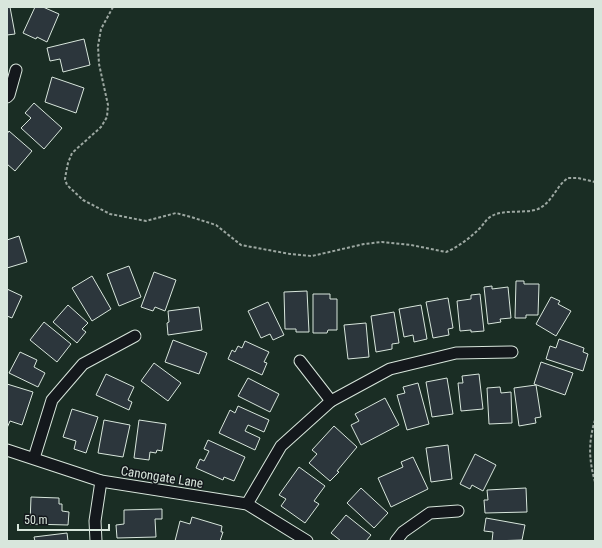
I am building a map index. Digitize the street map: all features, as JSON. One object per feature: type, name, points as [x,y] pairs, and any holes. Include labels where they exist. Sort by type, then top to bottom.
[{"type":"street","points":[[7,97],[9,95],[16,70]]},
{"type":"street","points":[[34,458],[52,400],[83,364],[135,336]]},
{"type":"street","points":[[247,504],[281,446],[331,401],[390,369],[456,353],[512,352]]},
{"type":"street","points":[[300,361],[331,401]]},
{"type":"street","name":"Canongate Lane","points":[[7,450],[101,481],[247,504],[307,541]]},
{"type":"street","points":[[96,541],[95,521],[101,481]]},
{"type":"street","points":[[396,541],[403,532],[430,513],[458,511]]},
{"type":"path","points":[[114,7],[101,29],[98,46],[98,64],[108,105],[106,118],[101,127],[72,153],[68,162],[65,179],[67,186],[84,200],[110,214],[146,221],[176,213],[216,225],[241,245],[290,254],[312,256],[364,244],[382,242],[411,245],[446,252],[466,240],[494,214],[529,211],[539,208],[550,200],[558,187],[568,178],[578,178],[595,182]]},
{"type":"path","points":[[595,420],[591,434],[590,465],[595,482]]},
{"type":"green space","points":[[7,7],[595,7],[595,541],[7,541]]},
{"type":"building","points":[[7,7],[10,7],[15,34],[7,35]]},
{"type":"building","points":[[35,7],[43,7],[59,14],[47,42],[23,33]]},
{"type":"building","points":[[84,39],[90,65],[63,72],[60,59],[50,61],[47,48]]},
{"type":"building","points":[[52,77],[84,88],[76,113],[45,102]]},
{"type":"building","points":[[34,103],[62,128],[44,149],[21,128],[31,118],[25,113]]},
{"type":"building","points":[[9,131],[32,151],[15,171],[7,164],[7,134]]},
{"type":"building","points":[[19,236],[27,262],[7,268],[7,240]]},
{"type":"building","points":[[129,266],[141,297],[119,306],[107,274]]},
{"type":"building","points":[[154,272],[176,280],[165,311],[155,307],[153,311],[141,307]]},
{"type":"building","points":[[92,276],[111,309],[92,321],[72,288]]},
{"type":"building","points":[[516,281],[524,281],[524,284],[539,284],[538,315],[526,315],[526,318],[515,318]]},
{"type":"building","points":[[492,286],[492,289],[508,287],[511,318],[500,319],[501,322],[488,324],[484,287]]},
{"type":"building","points":[[7,289],[22,296],[12,318],[7,316]]},
{"type":"building","points":[[307,291],[309,332],[296,332],[296,329],[285,329],[284,292]]},
{"type":"building","points":[[313,294],[330,294],[330,299],[337,299],[337,330],[328,330],[327,333],[313,333]]},
{"type":"building","points":[[480,294],[484,331],[460,331],[457,301],[471,299],[471,295]]},
{"type":"building","points":[[551,297],[560,301],[558,304],[571,311],[556,336],[536,324]]},
{"type":"building","points":[[448,298],[453,328],[448,329],[449,335],[433,338],[426,302]]},
{"type":"building","points":[[268,302],[284,335],[273,340],[270,334],[261,338],[248,311]]},
{"type":"building","points":[[68,305],[88,323],[82,329],[86,332],[77,343],[53,322]]},
{"type":"building","points":[[421,305],[427,339],[414,342],[413,335],[404,337],[399,309]]},
{"type":"building","points":[[199,307],[202,330],[168,335],[168,311]]},
{"type":"building","points":[[394,312],[399,343],[392,344],[392,349],[376,352],[371,316]]},
{"type":"building","points":[[44,322],[71,344],[57,362],[30,340]]},
{"type":"building","points":[[366,323],[369,357],[348,359],[344,325]]},
{"type":"building","points":[[559,339],[584,348],[583,352],[588,354],[583,371],[546,359],[550,346],[556,348]]},
{"type":"building","points":[[173,340],[207,353],[199,374],[165,362]]},
{"type":"building","points":[[245,341],[269,352],[264,362],[267,363],[262,375],[228,359],[232,350],[235,352],[238,346],[242,348]]},
{"type":"building","points":[[20,352],[37,360],[34,367],[45,373],[38,387],[9,373]]},
{"type":"building","points":[[541,362],[573,373],[565,395],[534,384]]},
{"type":"building","points":[[154,363],[181,383],[168,401],[141,381]]},
{"type":"building","points":[[106,374],[134,387],[128,400],[132,402],[129,410],[96,395]]},
{"type":"building","points":[[479,374],[483,409],[461,411],[458,383],[463,383],[462,376]]},
{"type":"building","points":[[248,378],[279,394],[270,412],[238,396]]},
{"type":"building","points":[[447,378],[453,414],[432,417],[426,382]]},
{"type":"building","points":[[418,383],[429,424],[407,430],[397,395],[405,393],[403,387]]},
{"type":"building","points":[[7,384],[33,392],[22,425],[10,421],[7,428]]},
{"type":"building","points":[[536,385],[541,417],[535,418],[536,423],[519,426],[514,388]]},
{"type":"building","points":[[500,387],[501,393],[511,392],[512,423],[489,424],[487,388]]},
{"type":"building","points":[[385,398],[399,425],[361,445],[351,425],[359,421],[355,414]]},
{"type":"building","points":[[238,406],[269,420],[264,432],[248,425],[245,431],[260,438],[255,450],[219,433],[230,410],[235,413]]},
{"type":"building","points":[[72,409],[98,417],[86,453],[74,449],[76,441],[63,437]]},
{"type":"building","points":[[104,420],[130,425],[123,457],[98,453]]},
{"type":"building","points":[[139,420],[166,424],[162,451],[157,450],[156,453],[150,452],[149,460],[134,458]]},
{"type":"building","points":[[334,426],[357,447],[337,471],[339,472],[330,481],[309,463],[317,454],[312,450]]},
{"type":"building","points":[[208,440],[245,457],[234,481],[224,477],[223,480],[196,468],[200,459],[204,461],[209,451],[204,449]]},
{"type":"building","points":[[448,445],[452,479],[431,482],[426,448]]},
{"type":"building","points":[[475,454],[496,465],[483,491],[472,485],[470,489],[460,484]]},
{"type":"building","points":[[413,457],[428,489],[391,507],[378,478],[403,467],[401,462]]},
{"type":"building","points":[[299,467],[325,486],[314,501],[319,504],[305,523],[281,506],[286,499],[279,495]]},
{"type":"building","points":[[361,488],[388,513],[374,528],[347,503]]},
{"type":"building","points":[[526,488],[527,512],[485,513],[484,500],[488,500],[487,490]]},
{"type":"building","points":[[31,497],[59,498],[59,504],[62,504],[62,511],[69,512],[68,525],[30,524]]},
{"type":"building","points":[[162,509],[162,519],[155,519],[156,537],[117,538],[116,525],[124,524],[124,510]]},
{"type":"building","points":[[346,515],[371,535],[366,541],[341,541],[331,533]]},
{"type":"building","points":[[192,517],[222,526],[221,532],[223,532],[220,541],[175,541],[180,521],[190,524]]},
{"type":"building","points":[[486,518],[525,525],[522,540],[492,541],[493,532],[484,531]]},
{"type":"building","points":[[67,533],[68,541],[35,541],[34,537]]}]
